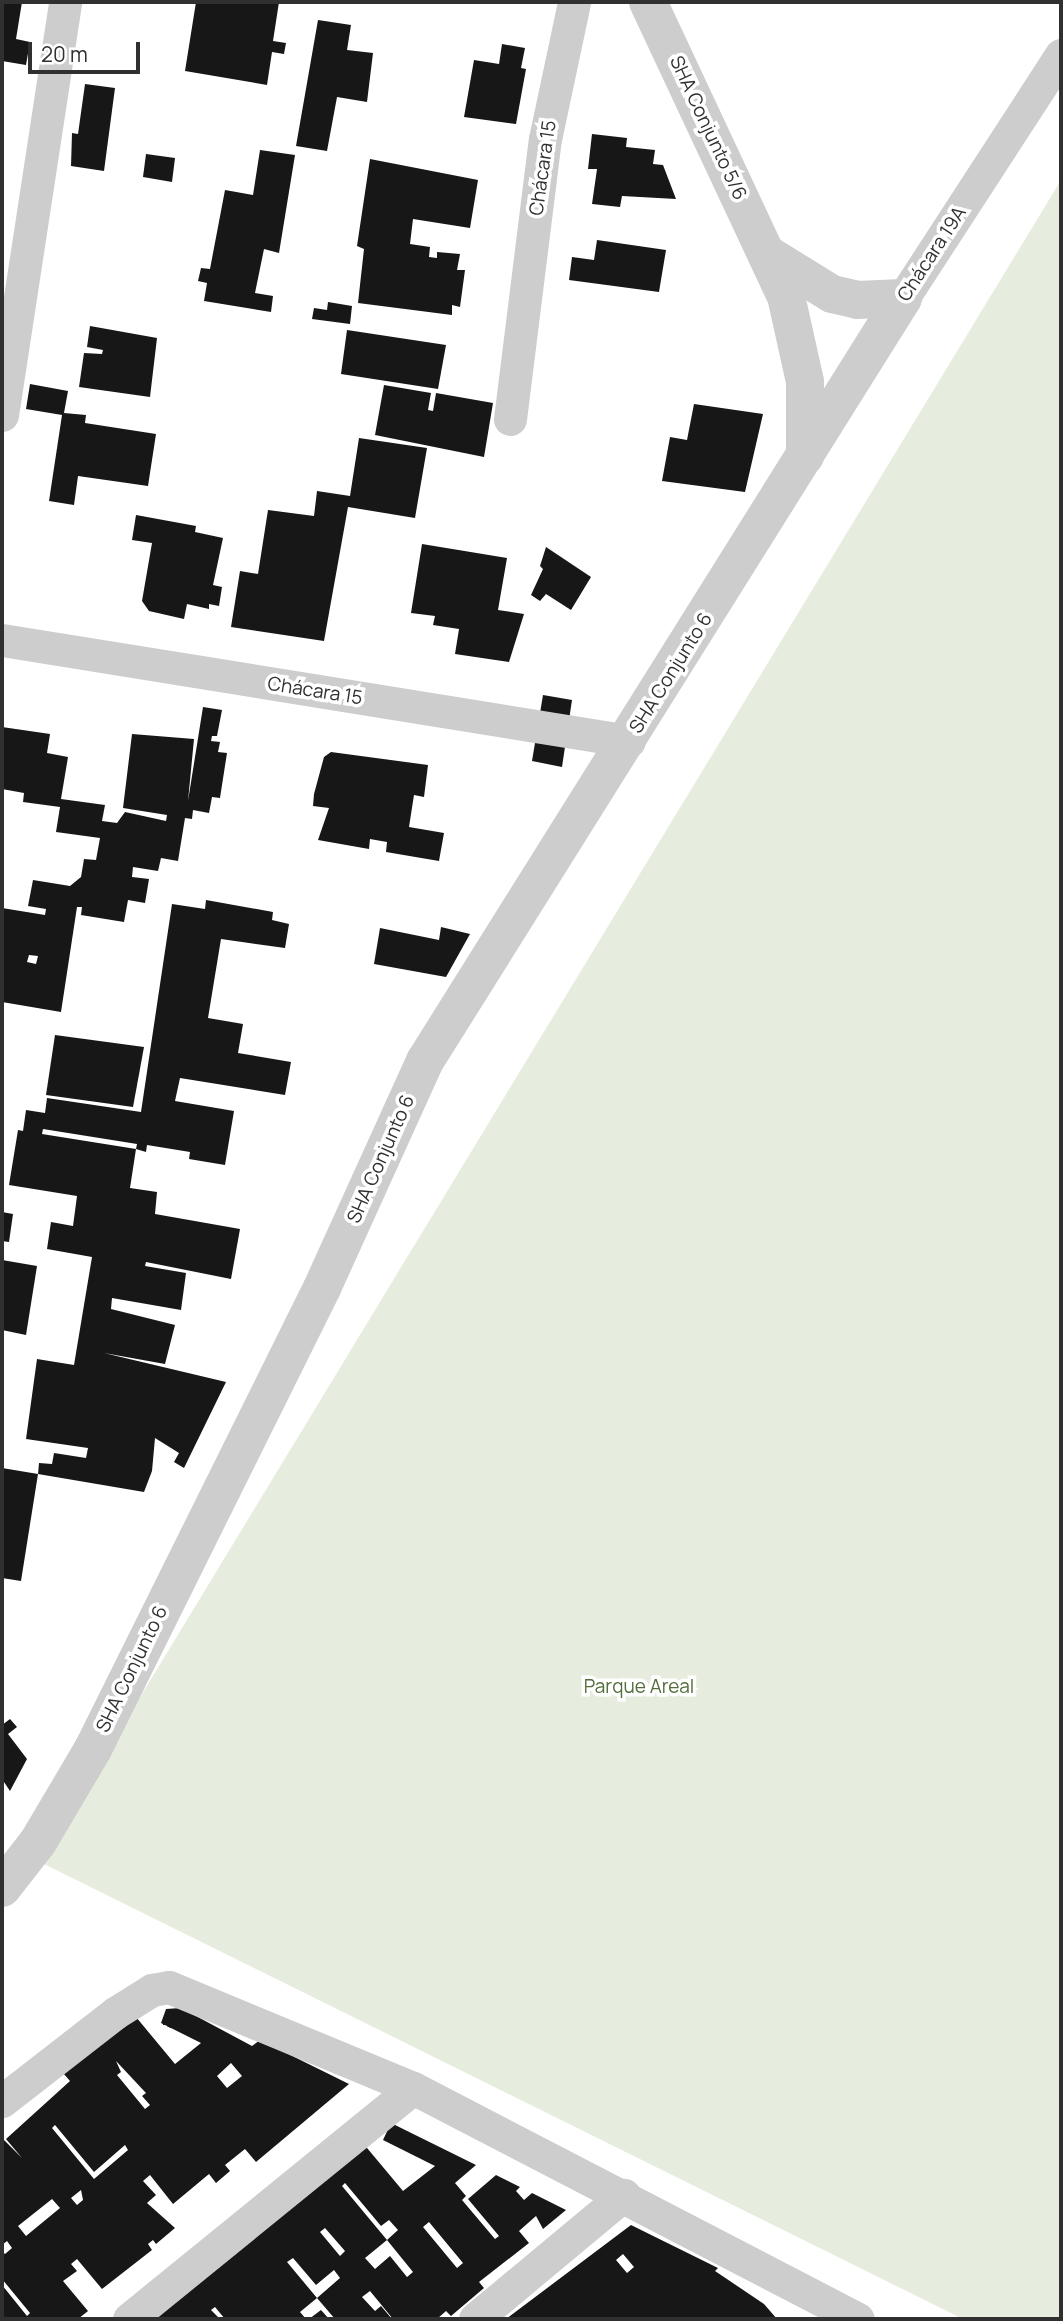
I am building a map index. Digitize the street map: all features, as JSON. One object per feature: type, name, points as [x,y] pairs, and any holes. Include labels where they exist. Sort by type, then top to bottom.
[{"type":"street","points":[[2,415],[65,2]]},
{"type":"street","name":"Chácara 15","points":[[510,419],[545,139],[574,2]]},
{"type":"street","name":"SHA Conjunto 5/6","points":[[649,2],[786,296],[805,382],[805,456]]},
{"type":"street","name":"Chácara 19A","points":[[805,456],[903,298],[1061,55]]},
{"type":"street","points":[[767,254],[832,294],[857,300],[903,298]]},
{"type":"street","name":"SHA Conjunto 6","points":[[2,1888],[38,1842],[93,1749],[322,1288],[425,1061],[534,883],[629,741],[805,456]]},
{"type":"street","name":"Chácara 15","points":[[2,640],[629,741]]},
{"type":"street","points":[[2,2101],[115,2013],[152,1990],[169,1987],[413,2088],[624,2195],[854,2319]]},
{"type":"street","points":[[129,2319],[413,2088]]},
{"type":"street","points":[[475,2319],[624,2195]]},
{"type":"green space","name":"Parque Areal","points":[[1061,180],[1061,2319],[963,2319],[40,1862]]},
{"type":"building","points":[[2,2],[22,2],[16,39],[30,42],[26,65],[2,61]]},
{"type":"building","points":[[196,2],[279,2],[273,41],[286,43],[284,54],[272,52],[267,85],[185,71]]},
{"type":"building","points":[[318,20],[351,25],[347,50],[373,53],[367,102],[337,97],[327,151],[296,146]]},
{"type":"building","points":[[502,44],[525,48],[521,68],[526,69],[516,124],[464,117],[474,60],[499,64]]},
{"type":"building","points":[[85,84],[115,88],[104,171],[71,166],[72,133],[78,134]]},
{"type":"building","points":[[592,134],[627,138],[626,147],[655,150],[653,164],[663,165],[676,199],[622,196],[620,207],[592,204],[597,169],[588,169]]},
{"type":"building","points":[[260,150],[295,155],[279,253],[264,249],[255,293],[273,296],[271,312],[204,301],[207,283],[198,281],[201,268],[210,269],[225,190],[253,195]]},
{"type":"building","points":[[146,154],[175,158],[172,182],[143,177]]},
{"type":"building","points":[[370,159],[478,180],[470,228],[413,219],[410,244],[430,247],[429,257],[437,258],[437,252],[460,254],[457,270],[465,270],[460,307],[452,305],[452,315],[358,303],[364,249],[357,246]]},
{"type":"building","points":[[597,240],[666,250],[659,292],[569,280],[572,257],[594,260]]},
{"type":"building","points":[[328,302],[352,306],[350,324],[312,319],[314,308],[327,310]]},
{"type":"building","points":[[90,326],[157,338],[150,397],[79,387],[84,353],[102,354],[103,350],[87,347]]},
{"type":"building","points":[[347,330],[446,345],[438,389],[341,374]]},
{"type":"building","points":[[30,384],[68,391],[64,413],[86,415],[85,423],[156,434],[148,486],[78,476],[74,505],[49,501],[62,415],[26,409]]},
{"type":"building","points":[[384,385],[431,393],[428,410],[433,411],[436,393],[493,403],[484,457],[375,435]]},
{"type":"building","points":[[694,404],[763,414],[745,492],[662,481],[670,437],[687,440]]},
{"type":"building","points":[[359,438],[427,448],[415,518],[348,507],[324,641],[231,627],[240,571],[258,574],[268,510],[314,516],[317,491],[350,496]]},
{"type":"building","points":[[136,515],[196,526],[195,532],[223,538],[213,585],[222,587],[219,606],[209,604],[209,609],[187,604],[184,619],[149,611],[142,601],[152,543],[132,540]]},
{"type":"building","points":[[422,544],[507,558],[498,610],[524,614],[509,662],[455,654],[459,629],[433,625],[435,616],[411,613]]},
{"type":"building","points":[[546,547],[591,577],[571,610],[546,594],[540,601],[531,595],[543,569],[540,566]]},
{"type":"building","points":[[543,695],[572,700],[562,767],[532,761]]},
{"type":"building","points":[[203,707],[222,710],[217,736],[212,736],[211,741],[220,742],[218,752],[227,753],[220,798],[212,797],[209,813],[193,810],[192,819],[185,818],[178,861],[161,858],[158,871],[133,867],[132,877],[149,879],[145,903],[128,900],[124,922],[81,915],[82,907],[77,907],[61,1012],[2,1002],[2,908],[45,915],[46,909],[28,906],[33,880],[70,886],[81,877],[84,859],[96,860],[100,838],[56,832],[60,807],[23,802],[24,793],[2,789],[2,727],[50,734],[47,753],[68,757],[61,799],[105,805],[102,821],[117,823],[125,812],[166,821],[167,815],[123,808],[132,734],[194,739],[188,801]],"holes":[[[29,955],[38,956],[36,964],[27,962]]]},
{"type":"building","points":[[331,752],[428,765],[424,797],[414,795],[409,827],[444,833],[439,861],[386,852],[387,842],[370,839],[369,849],[318,840],[329,808],[313,806],[314,794],[324,757]]},
{"type":"building","points":[[206,900],[273,912],[272,920],[289,924],[285,948],[221,939],[208,1018],[243,1024],[238,1053],[291,1062],[285,1095],[180,1078],[175,1101],[234,1111],[225,1165],[189,1159],[190,1152],[147,1145],[146,1152],[136,1149],[130,1188],[157,1192],[155,1214],[240,1229],[231,1279],[146,1262],[145,1266],[186,1273],[181,1310],[112,1298],[111,1309],[175,1325],[165,1364],[104,1353],[226,1382],[184,1468],[174,1462],[179,1453],[155,1438],[152,1471],[144,1492],[38,1474],[39,1463],[52,1464],[54,1453],[86,1458],[88,1448],[26,1439],[37,1359],[74,1365],[92,1257],[47,1249],[51,1222],[73,1226],[77,1196],[9,1185],[18,1130],[23,1131],[26,1110],[45,1113],[47,1098],[141,1112],[172,904],[205,909]],"holes":[[[43,1129],[137,1144],[136,1149],[42,1134]]]},
{"type":"building","points":[[441,927],[470,934],[446,977],[374,964],[380,928],[439,940]]},
{"type":"building","points":[[55,1035],[144,1047],[133,1107],[46,1095]]},
{"type":"building","points":[[2,1212],[13,1214],[9,1242],[2,1241]]},
{"type":"building","points":[[2,1260],[37,1266],[26,1335],[2,1330]]},
{"type":"building","points":[[2,1468],[38,1474],[21,1581],[2,1578]]},
{"type":"building","points":[[10,1719],[17,1727],[8,1734],[27,1759],[10,1791],[2,1779],[2,1725]]},
{"type":"building","points":[[181,2008],[252,2046],[260,2040],[349,2084],[256,2162],[245,2149],[225,2165],[230,2171],[216,2183],[209,2174],[173,2204],[150,2175],[143,2181],[156,2195],[147,2203],[175,2228],[156,2244],[153,2240],[148,2244],[152,2250],[102,2289],[77,2259],[71,2264],[77,2271],[63,2281],[88,2311],[78,2319],[2,2319],[2,2285],[27,2316],[30,2313],[2,2279],[2,2251],[5,2254],[12,2248],[7,2241],[2,2245],[2,2138],[22,2158],[6,2139],[70,2081],[63,2073],[136,2017],[175,2064],[201,2043],[161,2023],[166,2009]],"holes":[[[116,2061],[146,2093],[142,2096],[150,2105],[145,2109],[117,2075],[121,2072]],[[231,2063],[242,2076],[227,2088],[217,2076]],[[55,2125],[94,2172],[125,2145],[128,2150],[94,2179],[52,2128]],[[81,2190],[83,2200],[77,2205],[71,2198]],[[52,2199],[60,2208],[26,2236],[18,2226]]]},
{"type":"building","points":[[391,2123],[476,2165],[455,2183],[466,2196],[462,2200],[495,2239],[499,2236],[468,2199],[496,2175],[520,2187],[516,2191],[524,2200],[532,2193],[566,2210],[543,2229],[536,2216],[519,2231],[529,2243],[479,2282],[484,2288],[451,2316],[446,2311],[437,2319],[393,2319],[370,2291],[362,2297],[375,2311],[381,2306],[392,2319],[335,2319],[317,2298],[300,2312],[306,2319],[225,2319],[215,2307],[211,2310],[220,2319],[139,2319],[357,2136],[403,2191],[435,2166],[383,2140]],"holes":[[[345,2183],[381,2226],[389,2220],[398,2230],[387,2240],[342,2186]],[[429,2222],[463,2263],[457,2268],[423,2227]],[[325,2228],[345,2251],[340,2256],[320,2232]],[[387,2240],[413,2272],[407,2277],[390,2256],[375,2269],[365,2258]],[[293,2258],[316,2285],[334,2270],[340,2278],[317,2298],[287,2262]]]},
{"type":"building","points":[[631,2225],[718,2268],[715,2271],[764,2304],[777,2319],[506,2319]],"holes":[[[623,2254],[634,2267],[627,2273],[616,2260]]]},
{"type":"building","points":[[321,2310],[329,2319],[309,2319]]}]
